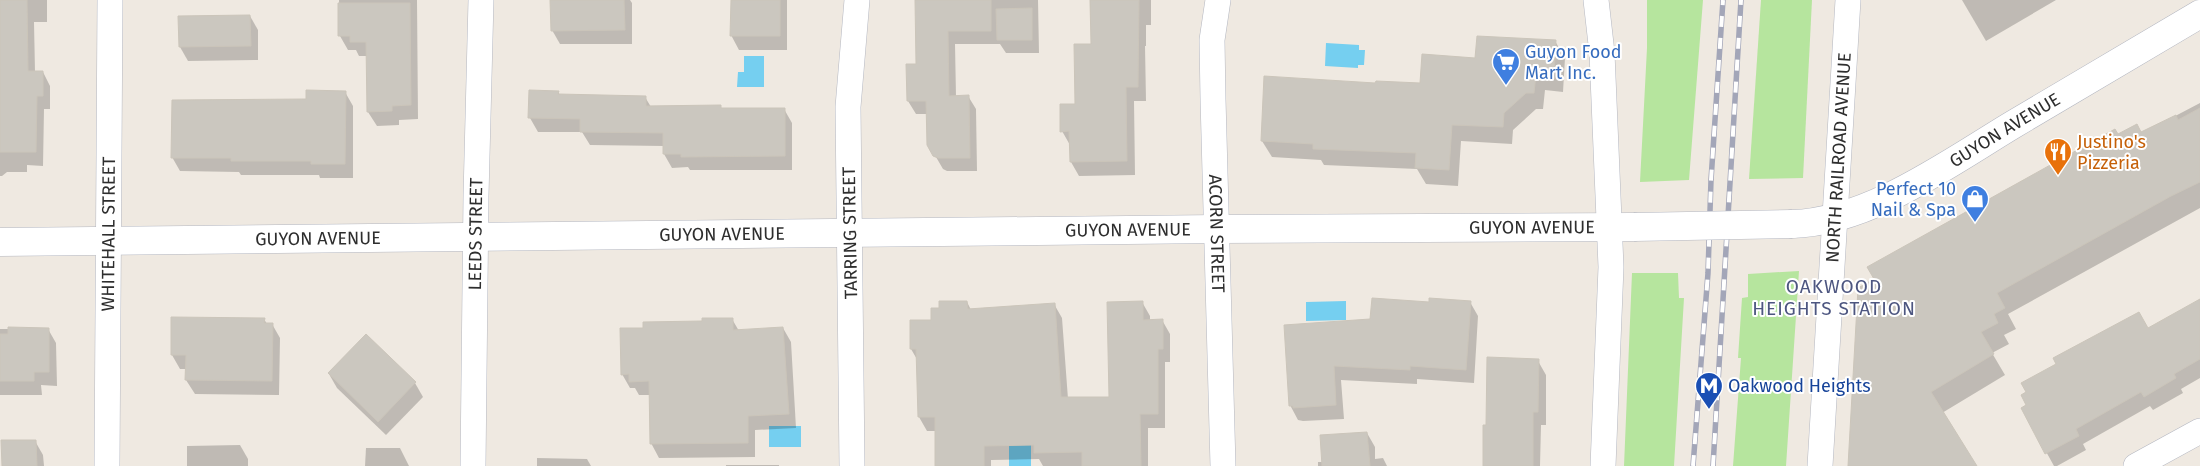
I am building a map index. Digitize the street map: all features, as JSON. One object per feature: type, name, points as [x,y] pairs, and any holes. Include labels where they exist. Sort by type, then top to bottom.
[{"type":"street","name":"WHITEHALL STREET","points":[[107,466],[110,0]]},
{"type":"street","name":"LEEDS STREET","points":[[473,466],[475,238],[482,0]]},
{"type":"street","name":"TARRING STREET","points":[[852,466],[848,107],[857,0]]},
{"type":"street","name":"ACORN STREET","points":[[1218,0],[1212,40],[1223,466]]},
{"type":"street","points":[[1596,0],[1602,53],[1611,267],[1603,466]]},
{"type":"street","name":"NORTH RAILROAD AVENUE","points":[[1820,466],[1848,0]]},
{"type":"street","name":"GUYON AVENUE","points":[[0,242],[850,234],[1217,228],[1608,228],[1814,223],[1861,209],[1912,184],[2200,14]]},
{"type":"street","points":[[2136,466],[2200,431]]},
{"type":"green space","points":[[1647,0],[1703,0],[1689,180],[1640,182],[1647,48]]},
{"type":"green space","points":[[1761,0],[1812,0],[1803,178],[1749,179]]},
{"type":"green space","points":[[1799,271],[1786,466],[1733,466],[1741,358],[1738,358],[1742,298],[1748,297],[1748,274]]},
{"type":"green space","points":[[1632,273],[1678,273],[1679,298],[1684,298],[1674,466],[1624,466]]},
{"type":"water","points":[[1326,43],[1359,45],[1359,50],[1365,50],[1364,65],[1358,65],[1358,68],[1325,66]]},
{"type":"water","points":[[744,56],[764,56],[764,87],[737,87],[738,72],[744,72]]},
{"type":"water","points":[[1346,301],[1346,320],[1306,321],[1306,302]]},
{"type":"water","points":[[769,426],[801,426],[801,447],[769,447]]},
{"type":"water","points":[[1031,439],[1031,466],[1009,466],[1009,440]]},
{"type":"building","points":[[0,0],[27,0],[28,71],[43,71],[43,96],[37,96],[36,152],[0,152]]},
{"type":"building","points":[[550,0],[624,0],[625,30],[551,31]]},
{"type":"building","points":[[731,0],[780,0],[780,36],[730,36]]},
{"type":"building","points":[[915,0],[991,0],[991,31],[948,31],[949,96],[969,95],[970,158],[938,158],[933,156],[927,145],[926,101],[907,101],[906,64],[916,64]]},
{"type":"building","points":[[1090,0],[1139,0],[1138,87],[1126,87],[1127,161],[1070,162],[1069,131],[1060,132],[1060,104],[1075,104],[1074,44],[1091,44]]},
{"type":"building","points":[[338,3],[410,3],[411,105],[392,106],[392,111],[367,112],[366,42],[350,42],[350,36],[338,36]]},
{"type":"building","points":[[1032,8],[1032,40],[997,40],[996,9]]},
{"type":"building","points":[[250,15],[251,46],[179,47],[178,16]]},
{"type":"building","points":[[1477,36],[1556,40],[1554,75],[1536,74],[1534,93],[1526,93],[1504,113],[1503,127],[1452,125],[1449,170],[1415,168],[1416,153],[1313,149],[1313,144],[1261,141],[1264,76],[1375,83],[1376,81],[1420,83],[1422,54],[1475,58]]},
{"type":"building","points":[[306,90],[346,91],[345,164],[311,164],[311,161],[231,161],[231,158],[171,158],[172,100],[306,99]]},
{"type":"building","points":[[529,90],[559,91],[558,94],[646,96],[646,106],[721,105],[721,108],[785,108],[785,156],[681,157],[681,154],[663,154],[663,133],[580,132],[580,119],[528,118]]},
{"type":"building","points":[[2200,108],[2200,182],[2171,196],[1997,293],[2005,308],[1994,314],[1998,323],[1981,332],[1994,354],[1931,392],[1977,466],[1848,466],[1858,288],[1874,279],[1867,267],[2115,129],[2118,134],[2137,124],[2141,132],[2176,115],[2178,120]]},
{"type":"building","points":[[1372,298],[1429,302],[1429,298],[1471,301],[1466,370],[1410,366],[1410,370],[1334,366],[1336,405],[1293,408],[1293,406],[1289,406],[1284,325],[1370,319]]},
{"type":"building","points":[[2200,299],[2200,359],[2174,374],[2176,378],[2144,397],[2141,392],[2076,429],[2079,436],[2045,454],[2021,408],[2026,405],[2021,395],[2026,392],[2021,383],[2056,364],[2053,358],[2139,312],[2148,328]]},
{"type":"building","points":[[939,301],[967,301],[968,309],[1055,303],[1061,397],[1109,397],[1107,302],[1143,301],[1143,320],[1163,319],[1163,349],[1158,349],[1158,414],[1140,414],[1141,466],[1082,466],[1082,452],[1034,453],[1034,445],[984,446],[984,466],[935,466],[935,417],[918,417],[916,349],[910,349],[910,320],[931,320],[931,308],[939,308]]},
{"type":"building","points":[[171,317],[265,318],[264,323],[273,323],[272,381],[185,380],[186,355],[171,355]]},
{"type":"building","points":[[702,318],[733,318],[733,330],[783,327],[789,414],[748,416],[748,443],[650,444],[649,381],[629,382],[629,374],[621,375],[620,328],[643,328],[643,322],[702,321]]},
{"type":"building","points":[[8,327],[49,328],[49,372],[34,372],[34,381],[0,381],[0,334],[8,334]]},
{"type":"building","points":[[366,334],[416,382],[378,422],[328,373]]},
{"type":"building","points":[[1487,357],[1539,359],[1538,412],[1533,412],[1533,466],[1483,466],[1483,425],[1486,425]]},
{"type":"building","points":[[1367,432],[1370,466],[1322,466],[1320,435]]},
{"type":"building","points":[[1,440],[36,440],[37,466],[2,466]]},
{"type":"railway","points":[[1693,466],[1708,273],[1711,180],[1723,0]]},
{"type":"railway","points":[[1713,466],[1741,0]]},
{"type":"place","name":"Guyon Food Mart Inc.","points":[[1506,86]]},
{"type":"place","name":"Justino's Pizzeria","points":[[2058,176]]},
{"type":"place","name":"Perfect 10 Nail & Spa","points":[[1975,223]]},
{"type":"place","name":"Oakwood Heights","points":[[1709,410]]},
{"type":"district","name":"OAKWOOD HEIGHTS STATION","points":[[1834,297]]}]
